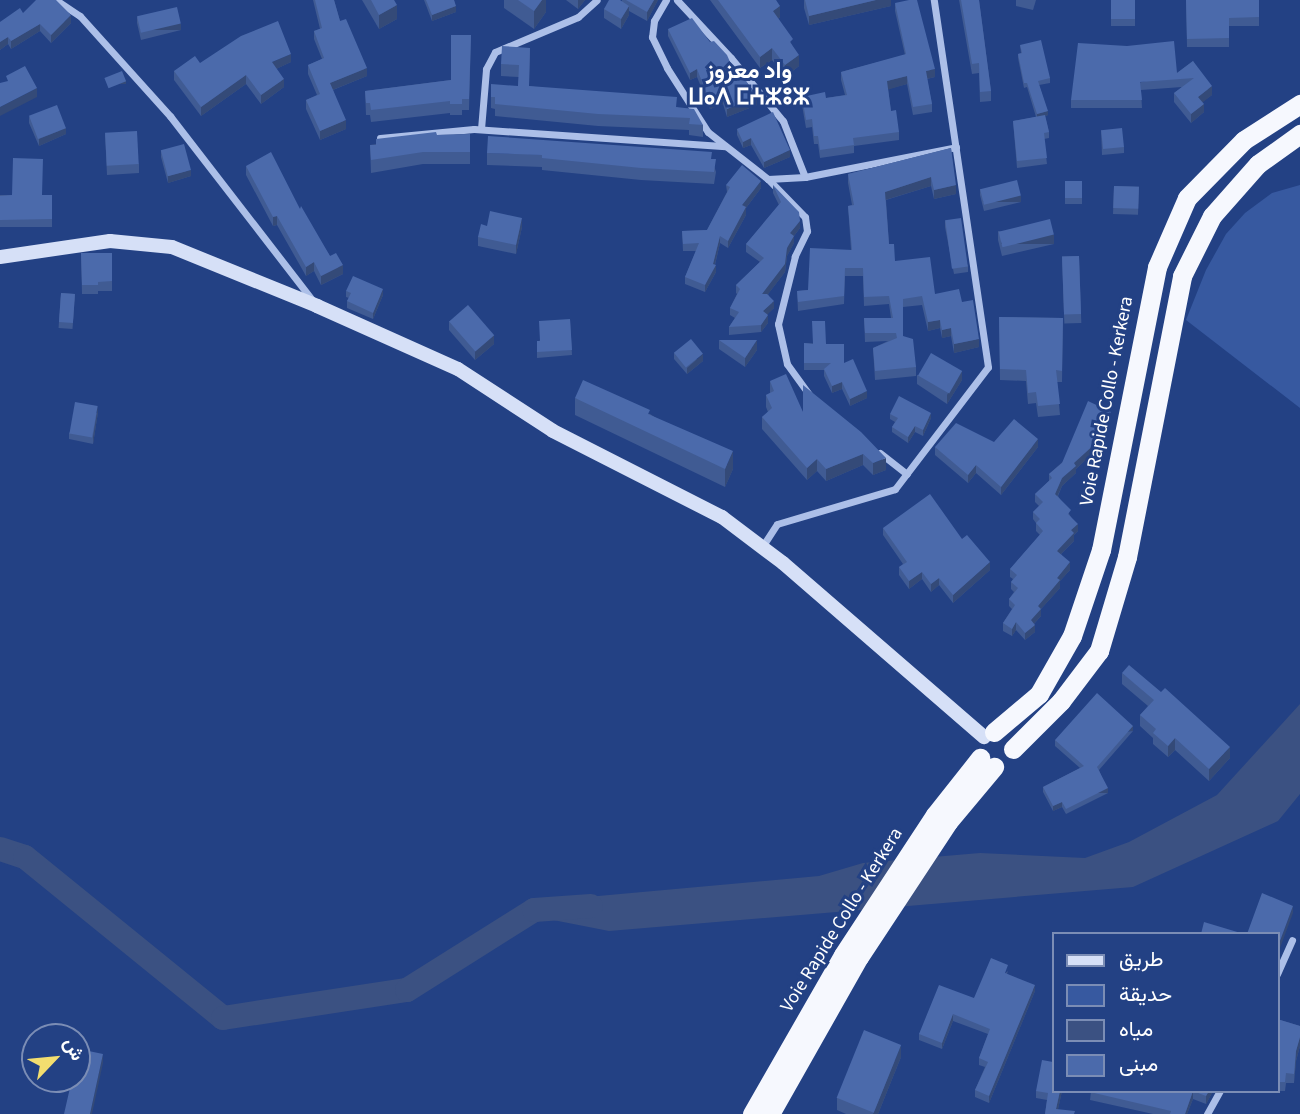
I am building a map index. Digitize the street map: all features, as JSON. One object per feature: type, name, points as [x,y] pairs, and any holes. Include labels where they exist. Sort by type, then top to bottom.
[{"type":"highway","name":"Voie Rapide Collo - Kerkera","points":[[989,734],[1039,694],[1072,636],[1101,550],[1157,267],[1187,198],[1244,140],[1300,104]]},
{"type":"highway","points":[[1013,749],[1009,739],[989,734],[978,747],[987,763],[1006,764],[1013,749],[1061,701],[1099,651],[1127,557],[1182,275],[1212,216],[1258,164],[1300,135]]},
{"type":"highway","name":"Voie Rapide Collo - Kerkera","points":[[752,1114],[942,818],[987,763]]},
{"type":"highway","name":"Voie Rapide Collo - Kerkera","points":[[770,1114],[853,953]]},
{"type":"main road","points":[[0,257],[87,243],[140,242],[172,247],[317,306],[458,369],[553,432],[722,517],[989,734]]},
{"type":"street","points":[[56,0],[80,16],[170,116],[317,306]]},
{"type":"street","points":[[481,129],[486,69],[495,52],[578,17],[597,0]]},
{"type":"street","points":[[666,0],[654,21],[652,37],[667,68],[708,132],[768,180],[805,217],[807,231],[795,256],[778,324],[787,364],[802,388],[819,403]]},
{"type":"street","points":[[677,0],[732,58],[783,121],[805,177]]},
{"type":"street","points":[[762,547],[777,524],[895,489],[988,367],[934,0]]},
{"type":"street","points":[[380,138],[481,129],[726,146]]},
{"type":"street","points":[[768,180],[805,177],[956,147]]},
{"type":"street","points":[[876,450],[907,474]]},
{"type":"street","points":[[1279,969],[1292,940]]},
{"type":"street","points":[[1207,1114],[1219,1093]]},
{"type":"green space","points":[[1300,185],[1300,408],[1186,320],[1206,270],[1226,234],[1245,213],[1272,193]]},
{"type":"water","points":[[1300,704],[1300,794],[1278,821],[1133,887],[609,931],[548,919],[565,899],[819,876],[863,863],[980,853],[1085,858],[1129,842],[1217,795]]},
{"type":"building","points":[[36,0],[56,0],[71,15],[51,35],[40,24],[11,41],[8,37],[0,42],[0,22],[20,8],[23,13]]},
{"type":"building","points":[[315,0],[334,0],[340,21],[346,19],[367,68],[330,83],[346,120],[320,131],[306,100],[320,94],[308,65],[324,58],[314,31],[322,28]]},
{"type":"building","points":[[371,0],[394,0],[397,5],[379,15]]},
{"type":"building","points":[[426,0],[454,0],[456,6],[432,15]]},
{"type":"building","points":[[518,0],[542,0],[534,11]]},
{"type":"building","points":[[609,0],[620,0],[629,6],[621,19],[604,9]]},
{"type":"building","points":[[626,0],[654,0],[647,12]]},
{"type":"building","points":[[718,0],[776,0],[780,6],[773,11],[793,39],[790,42],[799,55],[785,65],[772,48],[760,57]]},
{"type":"building","points":[[805,0],[876,0],[809,16]]},
{"type":"building","points":[[917,0],[935,69],[926,71],[932,104],[913,107],[907,76],[887,81],[891,111],[896,110],[899,132],[853,138],[854,145],[820,150],[818,136],[814,136],[812,119],[806,120],[802,97],[825,92],[826,98],[847,95],[841,72],[906,54],[895,3]]},
{"type":"building","points":[[961,0],[979,0],[991,91],[980,92],[979,63],[972,64]]},
{"type":"building","points":[[1111,0],[1135,0],[1135,19],[1111,19]]},
{"type":"building","points":[[1186,0],[1259,0],[1259,17],[1229,18],[1229,38],[1187,39]]},
{"type":"building","points":[[177,7],[181,24],[141,33],[137,16]]},
{"type":"building","points":[[692,18],[710,42],[714,41],[727,55],[734,71],[738,69],[757,97],[727,109],[723,97],[710,102],[697,69],[690,73],[668,29]]},
{"type":"building","points":[[278,21],[291,54],[272,62],[284,79],[261,95],[246,75],[201,107],[174,71],[195,56],[200,63],[241,36]]},
{"type":"building","points":[[451,35],[471,35],[469,99],[462,99],[462,104],[450,104],[450,101],[371,110],[370,103],[366,103],[365,91],[451,80]]},
{"type":"building","points":[[1041,40],[1050,78],[1038,81],[1048,111],[1037,114],[1027,83],[1024,83],[1018,54],[1022,53],[1020,45]]},
{"type":"building","points":[[1174,41],[1177,73],[1193,61],[1212,86],[1198,97],[1204,104],[1191,114],[1174,93],[1194,78],[1140,82],[1142,100],[1071,100],[1078,43],[1127,46]]},
{"type":"building","points":[[502,46],[530,48],[529,86],[677,97],[676,107],[694,109],[703,125],[689,124],[690,118],[598,114],[495,104],[495,97],[491,97],[491,84],[518,86],[519,65],[501,64]]},
{"type":"building","points":[[25,66],[37,88],[0,107],[0,83],[8,81],[6,76]]},
{"type":"building","points":[[122,71],[126,81],[109,88],[104,78]]},
{"type":"building","points":[[57,105],[66,128],[38,139],[29,116]]},
{"type":"building","points":[[773,112],[790,150],[764,162],[751,138],[743,142],[737,129]]},
{"type":"building","points":[[1045,115],[1049,132],[1044,133],[1047,158],[1017,161],[1013,121]]},
{"type":"building","points":[[1122,128],[1124,147],[1103,149],[1101,130]]},
{"type":"building","points":[[137,131],[139,164],[107,166],[105,133]]},
{"type":"building","points":[[436,132],[437,135],[470,134],[470,152],[423,152],[371,160],[370,145],[376,145],[376,139]]},
{"type":"building","points":[[488,136],[712,152],[711,159],[716,159],[714,172],[641,168],[542,158],[542,155],[487,153]]},
{"type":"building","points":[[184,144],[191,170],[168,176],[161,150]]},
{"type":"building","points":[[951,148],[956,185],[934,190],[931,177],[885,192],[889,244],[894,244],[895,261],[930,257],[935,294],[959,289],[962,302],[973,300],[979,339],[954,344],[951,328],[942,330],[940,320],[928,322],[922,296],[903,299],[903,336],[913,339],[916,367],[875,371],[873,348],[897,338],[896,333],[865,333],[864,318],[893,318],[889,296],[864,297],[863,268],[845,268],[844,296],[798,302],[797,291],[808,290],[810,248],[852,250],[848,206],[854,205],[848,174]]},
{"type":"building","points":[[271,152],[300,209],[301,206],[330,256],[336,253],[343,265],[321,276],[314,262],[306,267],[277,216],[273,217],[246,166]]},
{"type":"building","points":[[13,158],[43,159],[42,195],[52,195],[52,219],[0,220],[0,196],[12,195]]},
{"type":"building","points":[[742,165],[761,181],[742,205],[746,207],[728,241],[720,236],[713,264],[716,265],[705,285],[685,277],[699,243],[683,244],[682,231],[707,230],[730,187],[726,185]]},
{"type":"building","points":[[1017,180],[1021,196],[984,205],[980,189]]},
{"type":"building","points":[[1065,181],[1082,181],[1082,198],[1065,198]]},
{"type":"building","points":[[773,185],[799,212],[800,221],[790,233],[794,236],[787,248],[785,264],[762,294],[767,294],[774,301],[763,311],[768,315],[761,325],[729,327],[739,312],[730,308],[740,289],[736,285],[764,258],[746,244],[781,202]]},
{"type":"building","points":[[1114,186],[1139,187],[1138,209],[1113,208]]},
{"type":"building","points":[[490,211],[522,218],[516,245],[478,237],[481,224],[487,226]]},
{"type":"building","points":[[961,218],[968,267],[952,269],[945,220]]},
{"type":"building","points":[[1050,219],[1054,235],[1002,247],[999,232]]},
{"type":"building","points":[[81,253],[112,253],[112,281],[98,282],[98,285],[82,285]]},
{"type":"building","points":[[1079,256],[1081,314],[1064,315],[1062,257]]},
{"type":"building","points":[[353,276],[383,289],[373,313],[347,301],[351,293],[346,291]]},
{"type":"building","points":[[61,293],[75,294],[73,323],[59,322]]},
{"type":"building","points":[[468,305],[494,335],[475,352],[449,321]]},
{"type":"building","points":[[999,317],[1063,318],[1062,371],[1056,370],[1060,404],[1038,406],[1036,392],[1028,393],[1026,370],[1000,369]]},
{"type":"building","points":[[570,319],[572,350],[537,352],[537,341],[540,341],[539,321]]},
{"type":"building","points":[[812,321],[825,321],[826,344],[844,344],[844,363],[853,359],[867,391],[850,399],[842,382],[832,386],[824,369],[831,363],[804,363],[804,343],[813,344]]},
{"type":"building","points":[[691,339],[703,354],[686,368],[674,353]]},
{"type":"building","points":[[719,340],[757,340],[745,358]]},
{"type":"building","points":[[931,353],[962,371],[949,394],[918,376]]},
{"type":"building","points":[[786,374],[803,412],[803,385],[861,432],[886,458],[873,463],[863,454],[826,469],[817,459],[807,468],[762,417],[772,408],[766,395],[774,391],[770,381]]},
{"type":"building","points":[[583,380],[650,410],[648,414],[733,451],[725,469],[575,398]]},
{"type":"building","points":[[899,396],[931,413],[923,430],[915,426],[908,437],[892,427],[898,418],[890,414]]},
{"type":"building","points":[[1088,401],[1111,412],[1096,443],[1074,463],[1076,466],[1062,478],[1055,494],[1071,510],[1068,514],[1078,524],[1071,530],[1074,533],[1057,551],[1070,562],[1057,578],[1060,580],[1038,606],[1041,609],[1031,620],[1035,625],[1025,633],[1016,622],[1012,629],[1003,623],[1015,605],[1009,599],[1018,588],[1011,582],[1017,575],[1010,569],[1043,531],[1036,523],[1040,519],[1033,512],[1043,502],[1035,494],[1052,478],[1049,474],[1062,463]]},
{"type":"building","points":[[75,402],[98,406],[92,438],[69,434]]},
{"type":"building","points":[[1014,419],[1038,439],[1001,487],[976,465],[968,475],[935,447],[956,423],[994,442]]},
{"type":"building","points":[[930,494],[962,539],[967,535],[990,562],[953,595],[939,578],[931,584],[922,572],[909,581],[899,567],[907,562],[883,528]]},
{"type":"building","points":[[1129,665],[1161,692],[1165,688],[1230,747],[1209,769],[1175,738],[1168,746],[1153,733],[1156,729],[1140,715],[1154,700],[1122,673]]},
{"type":"building","points":[[1097,693],[1133,726],[1097,767],[1108,788],[1066,809],[1062,802],[1053,806],[1043,787],[1084,766],[1055,740]]},
{"type":"building","points":[[1262,893],[1293,906],[1279,944],[1279,932],[1248,932]]},
{"type":"building","points":[[1204,922],[1237,932],[1202,932]]},
{"type":"building","points":[[991,958],[1008,965],[1005,973],[1035,985],[989,1096],[975,1090],[988,1062],[979,1058],[990,1029],[953,1014],[942,1043],[919,1034],[939,985],[974,998]]},
{"type":"building","points":[[1279,1020],[1300,1026],[1294,1074],[1286,1073],[1285,1082],[1279,1082]]},
{"type":"building","points":[[864,1030],[901,1045],[874,1113],[837,1098]]},
{"type":"building","points":[[91,1052],[103,1054],[90,1114],[64,1114],[69,1093],[91,1093]]},
{"type":"building","points":[[1042,1060],[1052,1062],[1052,1093],[1060,1093],[1056,1109],[1075,1111],[1074,1114],[1045,1114],[1048,1093],[1036,1091]]},
{"type":"building","points":[[1094,1093],[1192,1093],[1185,1114],[1170,1114],[1171,1111]]},
{"type":"waterway","points":[[0,849],[25,857],[223,1018],[407,990],[534,910],[591,906]]},
{"type":"district","name":"واد معزوز ⵡⴰⴷ ⵎⵄⵣⵓⵣ","points":[[749,84]]}]
